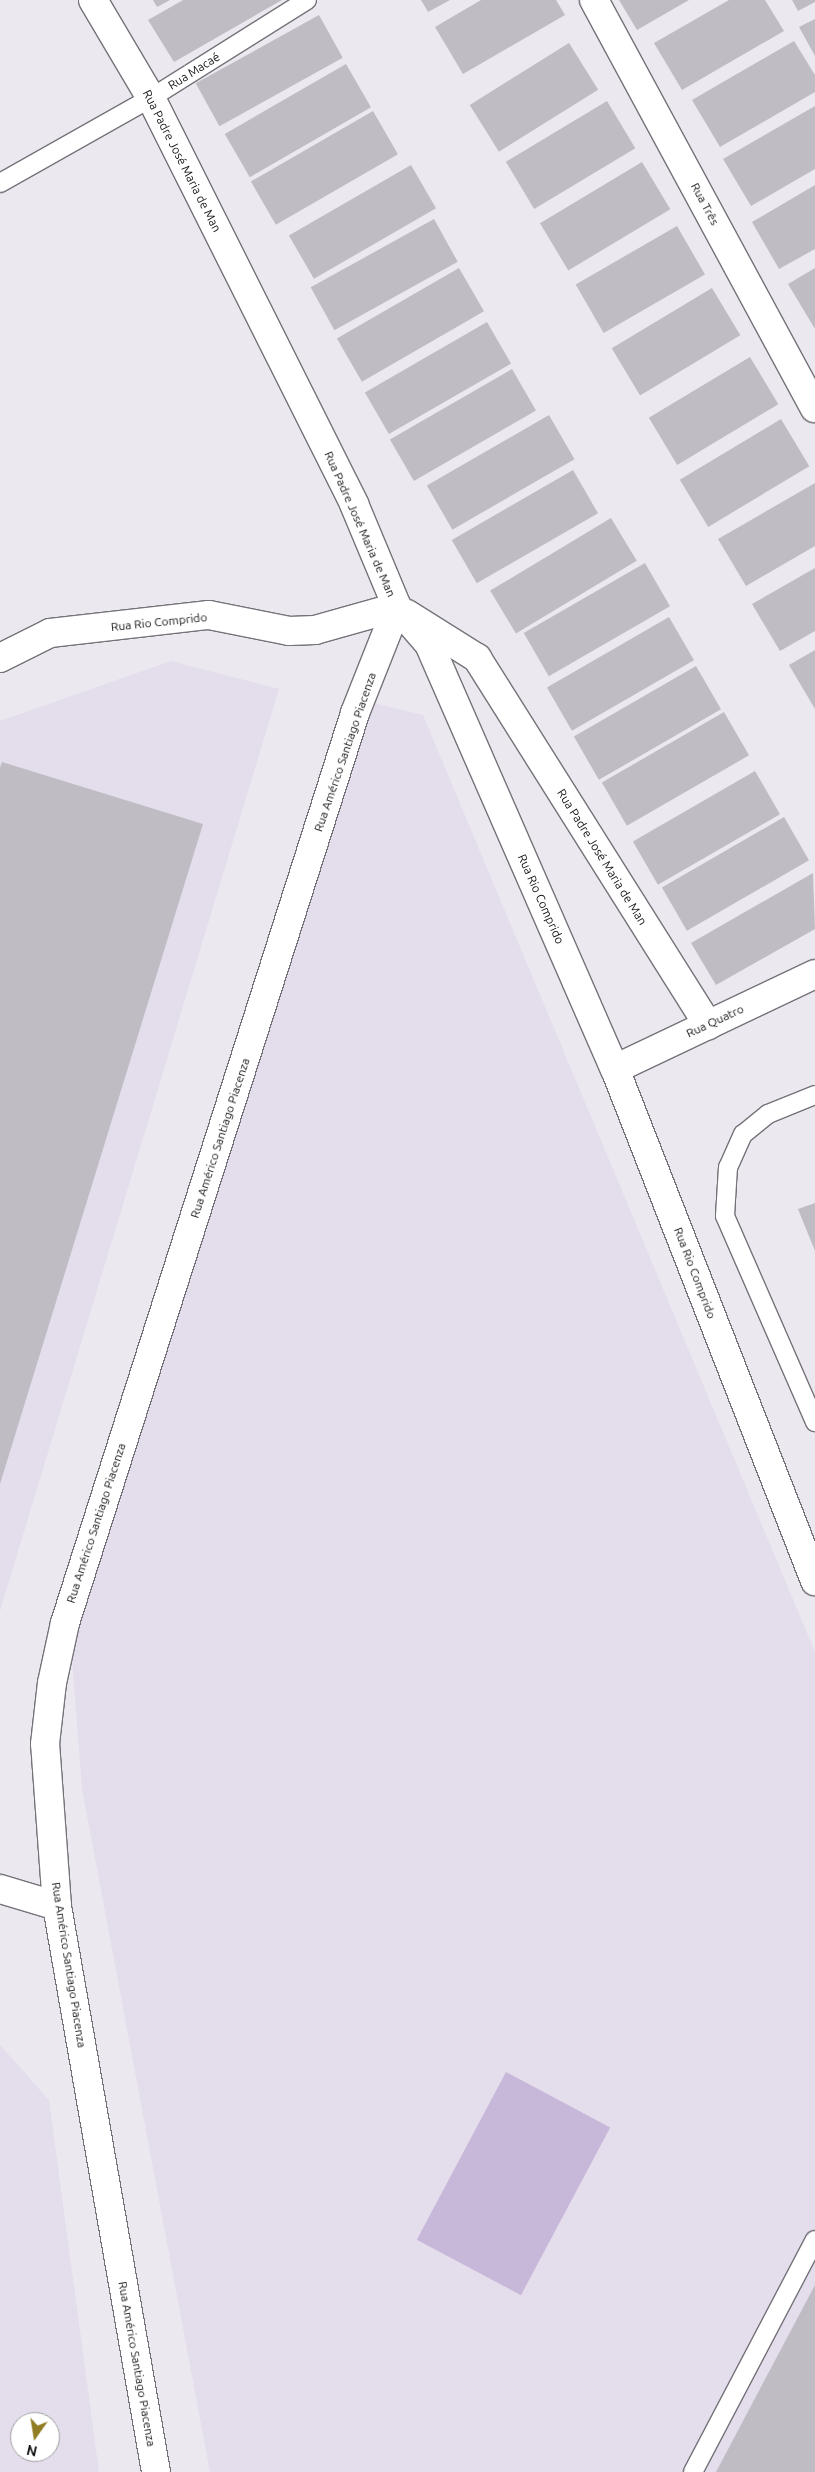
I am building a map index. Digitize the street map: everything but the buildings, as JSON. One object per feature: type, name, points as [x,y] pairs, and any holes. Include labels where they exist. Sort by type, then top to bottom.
[{"type":"street","name":"Rua Padre José Maria de Man","points":[[93,0],[151,98],[354,504],[397,607],[477,658],[708,1025]]},
{"type":"street","name":"Rua Três","points":[[594,0],[815,408]]},
{"type":"street","name":"Rua Rio Comprido","points":[[0,658],[50,633],[209,616],[289,631],[315,630],[397,607],[430,644],[615,1069],[815,1581]]},
{"type":"street","name":"Rua Américo Santiago Piacenza","points":[[156,2472],[57,1906],[45,1744],[64,1623],[355,713],[397,607]]},
{"type":"street","name":"Rua Quatro","points":[[615,1069],[815,974]]},
{"type":"street","points":[[0,1889],[57,1906]]},
{"type":"lane","name":"Rua Macaé","points":[[0,183],[151,98],[307,0]]},
{"type":"lane","points":[[815,1094],[768,1114],[743,1134],[728,1167],[725,1216],[815,1422]]},
{"type":"lane","points":[[693,2472],[815,2240]]},
{"type":"shaded area","points":[[171,661],[279,689],[0,1611],[0,721]]},
{"type":"shaded area","points":[[366,701],[423,715],[815,1652],[815,2472],[210,2472],[82,1789],[67,1594]]},
{"type":"shaded area","points":[[0,2045],[49,2100],[99,2472],[0,2472]]},
{"type":"shaded area","points":[[506,2072],[610,2127],[521,2295],[417,2240]]}]
